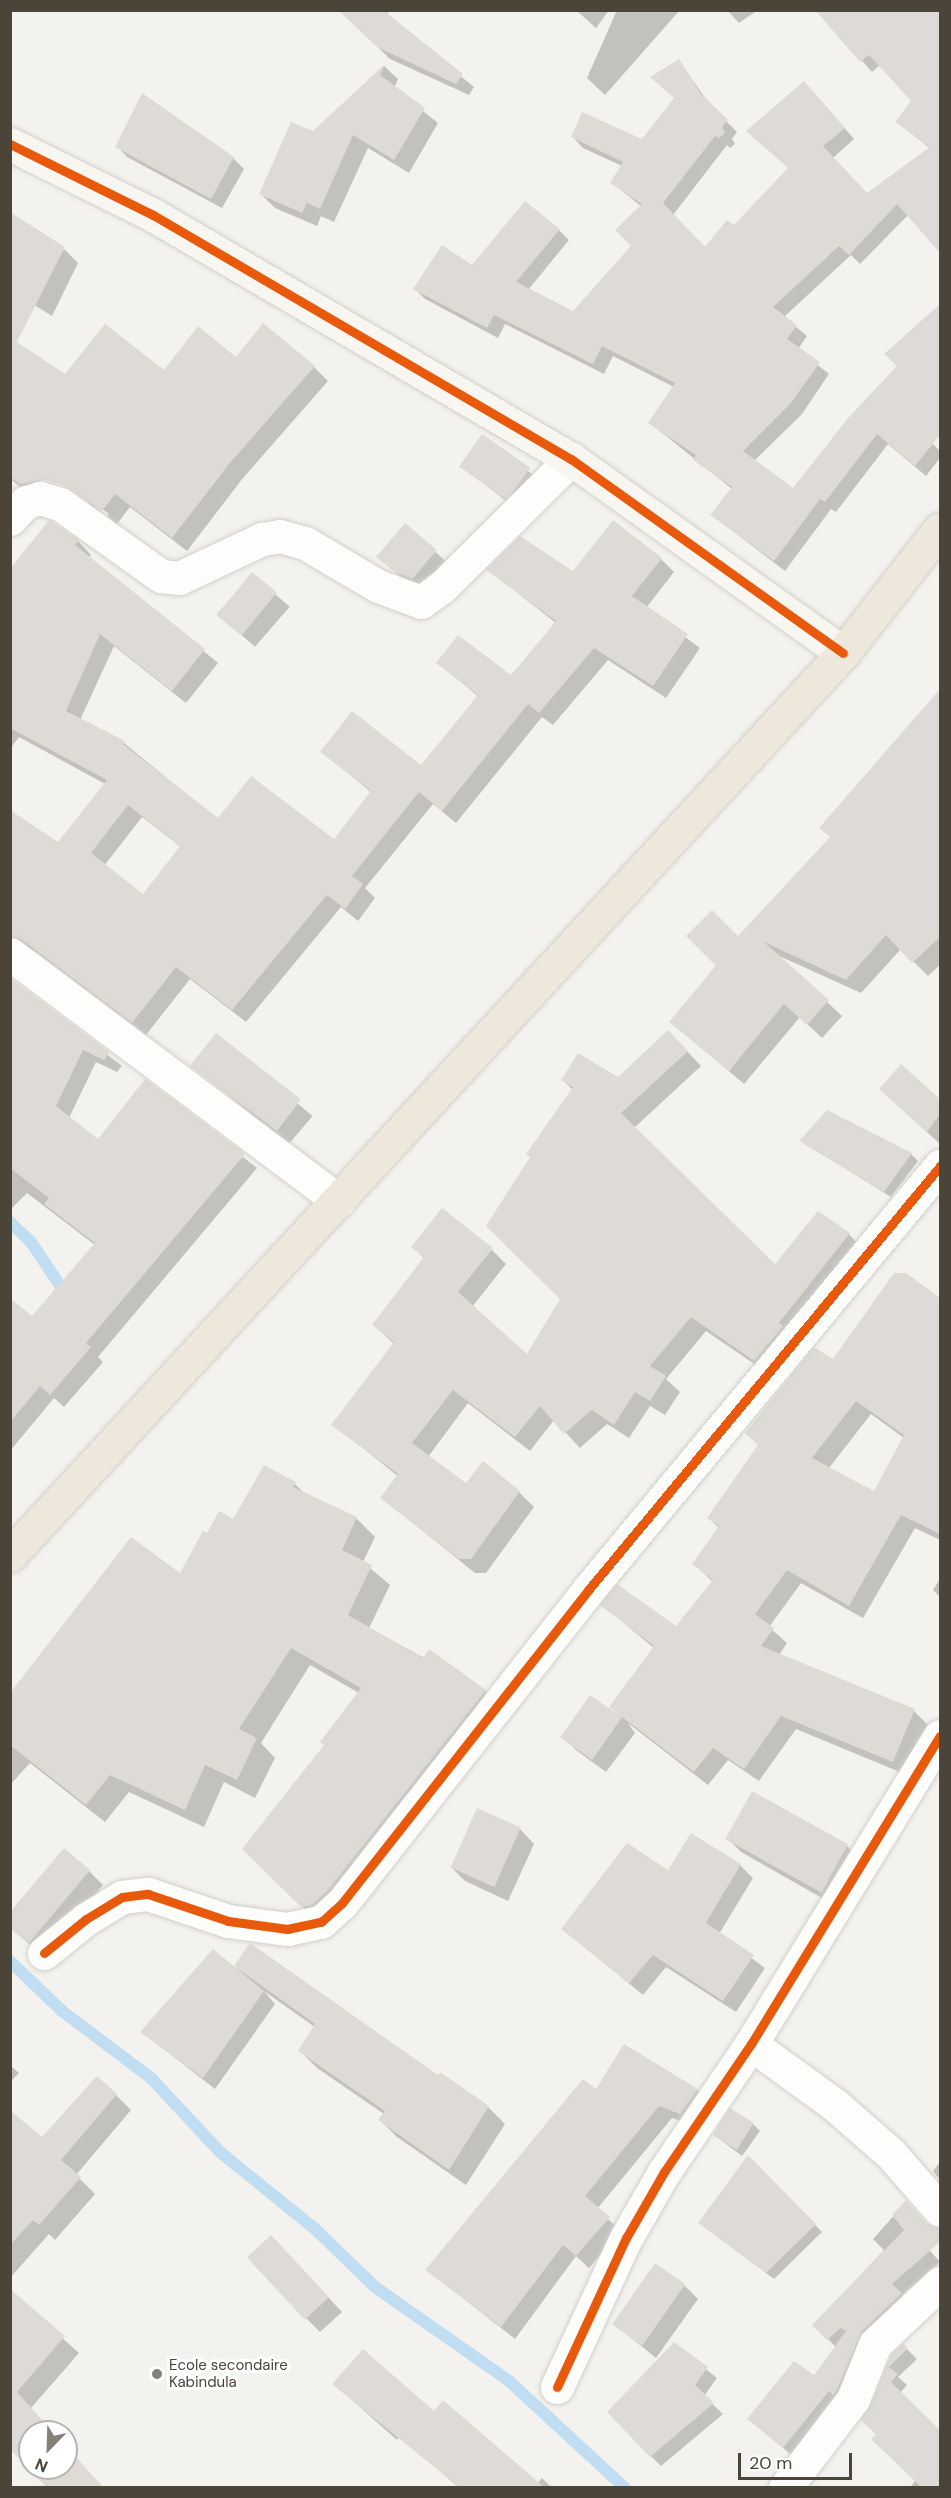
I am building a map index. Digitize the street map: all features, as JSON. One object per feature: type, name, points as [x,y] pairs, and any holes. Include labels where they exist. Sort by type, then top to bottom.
[{"type":"highway","points":[[10,1555],[843,653],[937,540]]},
{"type":"street","points":[[10,144],[153,215],[572,459],[843,653]]},
{"type":"street","points":[[10,519],[26,502],[40,498],[60,504],[161,576],[179,578],[262,539],[280,536],[304,543],[378,586],[421,602],[442,587],[572,459]]},
{"type":"street","points":[[10,954],[339,1201]]},
{"type":"street","points":[[44,1953],[86,1919],[122,1897],[148,1894],[228,1921],[287,1929],[321,1922],[342,1903],[589,1589],[940,1166]]},
{"type":"street","points":[[557,2387],[626,2238],[664,2172],[751,2044],[940,1736]]},
{"type":"street","points":[[751,2044],[851,2119],[891,2154],[940,2210]]},
{"type":"street","points":[[785,2487],[853,2399],[875,2344],[940,2283]]},
{"type":"building","points":[[338,10],[383,10],[463,74],[456,84],[377,47]]},
{"type":"building","points":[[815,10],[940,10],[940,253],[897,204],[849,255],[839,246],[773,307],[797,325],[787,339],[820,362],[791,403],[743,451],[793,488],[849,417],[897,366],[884,354],[940,304],[940,435],[915,466],[877,434],[825,502],[820,499],[774,561],[710,515],[732,487],[693,460],[696,455],[648,423],[675,383],[602,346],[593,364],[494,315],[487,328],[413,289],[442,245],[472,265],[525,201],[560,229],[516,282],[573,311],[631,246],[615,230],[642,204],[610,183],[623,162],[571,137],[582,112],[642,139],[674,98],[650,77],[679,59],[701,94],[728,120],[722,127],[725,133],[719,138],[715,136],[663,203],[705,247],[727,220],[734,225],[788,168],[746,131],[804,81],[845,128],[823,146],[867,193],[930,147],[895,122],[911,101],[869,55],[860,62]]},
{"type":"building","points":[[385,64],[380,75],[425,108],[394,160],[353,135],[320,209],[307,203],[302,213],[259,194],[291,122],[313,131]]},
{"type":"building","points":[[142,93],[234,157],[211,199],[115,147]]},
{"type":"building","points":[[10,212],[65,247],[17,342],[65,374],[105,324],[164,370],[198,326],[236,357],[263,323],[315,366],[229,464],[172,538],[115,494],[102,511],[65,486],[45,480],[20,484],[10,477]]},
{"type":"building","points":[[482,434],[530,468],[507,501],[459,467]]},
{"type":"building","points":[[49,520],[79,540],[75,545],[205,649],[172,691],[100,634],[66,711],[125,741],[123,744],[218,818],[251,776],[334,839],[371,791],[320,752],[352,711],[421,765],[478,695],[436,663],[458,635],[511,675],[556,621],[486,570],[520,536],[573,571],[613,520],[662,558],[632,596],[688,634],[653,686],[594,648],[539,713],[528,704],[442,811],[419,792],[352,876],[363,884],[345,909],[327,895],[232,1010],[176,967],[132,1023],[21,939],[10,936],[10,810],[58,842],[107,780],[10,728],[10,569]],"holes":[[[128,805],[180,846],[143,894],[91,853]]]},
{"type":"building","points":[[405,523],[437,550],[412,579],[395,572],[376,557]]},
{"type":"building","points":[[252,572],[277,592],[242,636],[217,616]]},
{"type":"building","points":[[940,689],[940,937],[912,963],[886,935],[846,980],[764,942],[829,1000],[807,1025],[784,1004],[729,1071],[669,1022],[716,966],[686,936],[712,910],[738,936],[830,837],[819,828]]},
{"type":"building","points":[[10,978],[109,1052],[104,1060],[83,1050],[56,1106],[98,1139],[145,1079],[245,1154],[86,1343],[91,1347],[50,1395],[40,1386],[10,1422],[10,1298],[32,1316],[95,1243],[44,1204],[49,1198],[10,1168]]},
{"type":"building","points":[[668,1030],[688,1051],[621,1113],[775,1264],[818,1211],[850,1233],[779,1323],[783,1326],[754,1361],[691,1317],[650,1366],[666,1376],[650,1401],[635,1392],[614,1425],[592,1410],[564,1434],[540,1406],[515,1437],[453,1390],[412,1443],[466,1483],[483,1461],[520,1491],[471,1559],[459,1559],[380,1498],[398,1474],[331,1425],[394,1342],[372,1325],[424,1257],[411,1247],[442,1208],[493,1248],[458,1292],[527,1354],[560,1299],[486,1226],[530,1157],[526,1154],[573,1087],[561,1080],[578,1053],[618,1077]]},
{"type":"building","points":[[216,1033],[299,1098],[300,1101],[277,1131],[190,1066]]},
{"type":"building","points":[[901,1064],[940,1099],[940,1114],[927,1132],[879,1089]]},
{"type":"building","points":[[827,1110],[912,1153],[884,1192],[799,1141]]},
{"type":"building","points":[[894,1273],[906,1273],[940,1298],[940,1534],[901,1515],[849,1606],[787,1570],[755,1614],[774,1628],[761,1646],[915,1709],[893,1762],[781,1716],[744,1769],[713,1748],[694,1772],[609,1707],[654,1646],[600,1605],[617,1584],[676,1626],[713,1580],[692,1564],[719,1526],[707,1518],[758,1445],[745,1433],[814,1347],[833,1359]],"holes":[[[856,1401],[904,1435],[874,1491],[812,1458]]]},
{"type":"building","points":[[264,1465],[296,1482],[293,1487],[357,1517],[342,1550],[372,1565],[348,1615],[423,1658],[429,1649],[486,1690],[328,1890],[312,1905],[301,1907],[242,1849],[324,1745],[320,1742],[361,1688],[291,1648],[239,1729],[257,1738],[237,1780],[205,1765],[185,1810],[110,1775],[86,1805],[10,1745],[10,1693],[131,1537],[180,1573],[203,1531],[207,1533],[219,1511],[233,1519]]},
{"type":"building","points":[[590,1695],[622,1717],[592,1760],[560,1738]]},
{"type":"building","points":[[752,1791],[848,1844],[822,1892],[725,1839]]},
{"type":"building","points":[[477,1808],[521,1828],[494,1887],[451,1867]]},
{"type":"building","points":[[691,1833],[741,1864],[706,1923],[754,1955],[723,2001],[653,1955],[629,1983],[561,1929],[627,1843],[668,1870]]},
{"type":"building","points":[[64,1848],[90,1870],[29,1943],[10,1928],[10,1912]]},
{"type":"building","points":[[250,1943],[438,2075],[440,2072],[489,2106],[449,2170],[378,2120],[385,2111],[298,2051],[315,2024],[234,1966]]},
{"type":"building","points":[[213,1949],[264,1991],[203,2078],[140,2032]]},
{"type":"building","points":[[624,2044],[698,2089],[680,2114],[659,2106],[585,2196],[610,2217],[576,2256],[563,2245],[501,2327],[425,2270],[583,2079],[596,2089]]},
{"type":"building","points":[[97,2076],[117,2094],[61,2160],[81,2177],[39,2225],[33,2220],[10,2245],[10,2110],[42,2137]]},
{"type":"building","points":[[730,2108],[754,2123],[737,2150],[713,2135]]},
{"type":"building","points":[[748,2155],[816,2224],[766,2273],[698,2223]]},
{"type":"building","points":[[906,2200],[926,2223],[940,2228],[940,2242],[892,2284],[902,2293],[862,2331],[837,2390],[833,2395],[829,2391],[783,2448],[747,2419],[794,2361],[814,2375],[846,2331],[841,2328],[827,2340],[812,2325],[904,2230],[892,2215]]},
{"type":"building","points":[[271,2235],[329,2297],[305,2320],[247,2258]]},
{"type":"building","points":[[655,2263],[685,2284],[642,2346],[612,2324]]},
{"type":"building","points":[[10,2289],[65,2336],[17,2392],[42,2420],[18,2420],[18,2457],[10,2449]]},
{"type":"building","points":[[674,2342],[708,2367],[695,2385],[714,2403],[650,2457],[607,2412]]},
{"type":"building","points":[[903,2343],[908,2348],[889,2367],[898,2374],[891,2382],[940,2430],[940,2487],[921,2487],[871,2439],[876,2434],[860,2420],[870,2406],[891,2355]]},
{"type":"building","points":[[363,2349],[434,2411],[443,2400],[544,2487],[459,2487],[332,2384]]},
{"type":"building","points":[[78,2459],[103,2487],[46,2487],[39,2480],[78,2480]]},
{"type":"waterway","points":[[10,1222],[31,1242],[67,1296]]},
{"type":"waterway","points":[[10,1961],[62,2011],[151,2078],[220,2152],[315,2229],[375,2287],[509,2381],[625,2488]]},
{"type":"cycle path","points":[[10,144],[153,215],[571,459],[843,653]]},
{"type":"cycle path","points":[[44,1953],[86,1919],[122,1897],[148,1894],[228,1921],[287,1929],[321,1922],[342,1903],[589,1589],[940,1166]]},
{"type":"cycle path","points":[[557,2387],[626,2238],[664,2172],[751,2044],[940,1736]]},
{"type":"place","name":"Ecole secondaire Kabindula","points":[[157,2374]]}]
